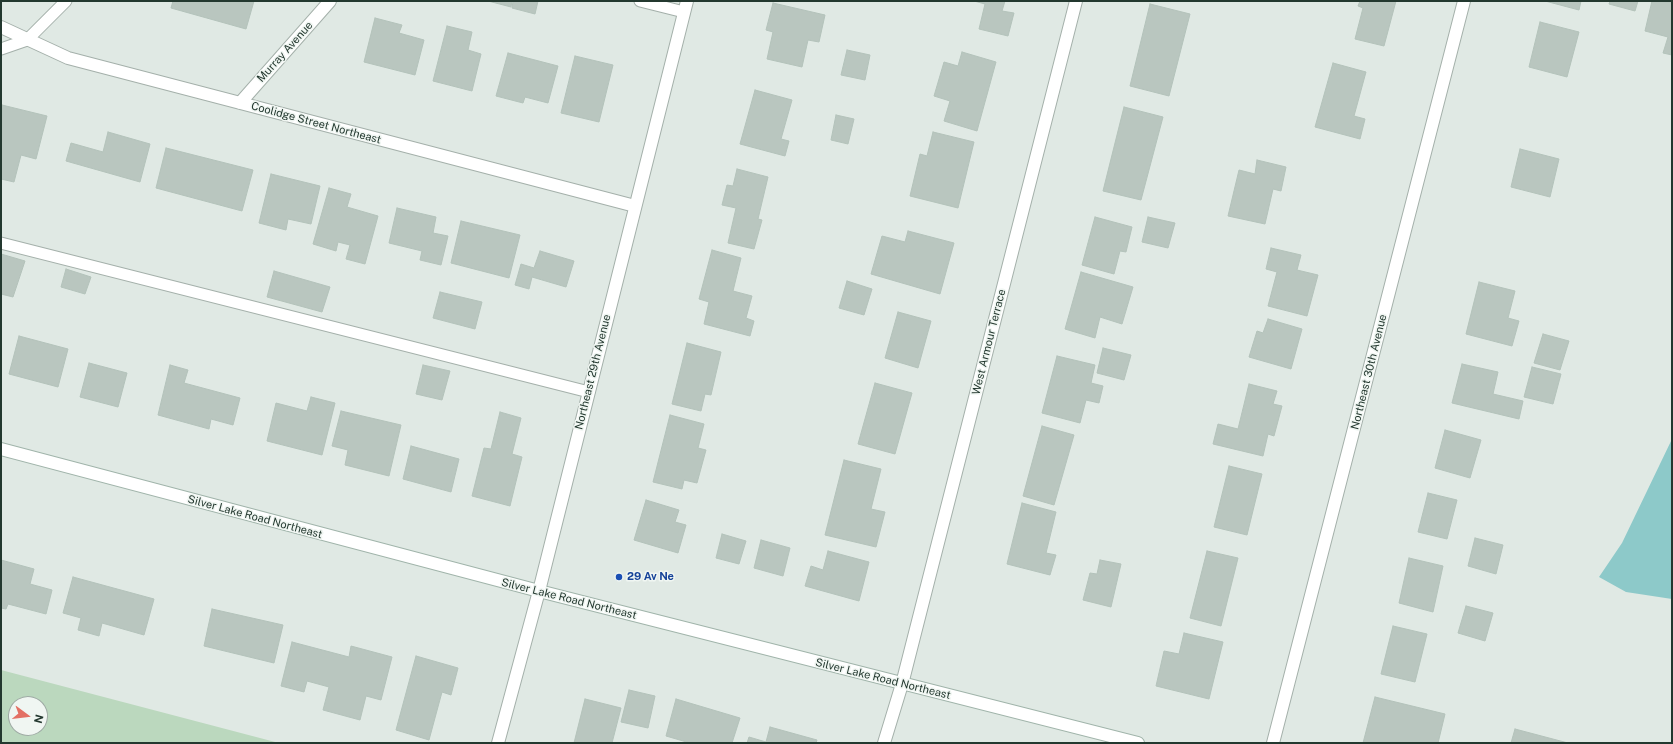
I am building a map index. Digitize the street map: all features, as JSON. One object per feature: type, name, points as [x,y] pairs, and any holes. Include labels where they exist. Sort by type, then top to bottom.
[{"type":"street","name":"Murray Avenue","points":[[240,103],[330,1]]},
{"type":"street","name":"West Armour Terrace","points":[[884,743],[902,684],[1076,1]]},
{"type":"street","name":"Northeast 30th Avenue","points":[[1273,743],[1464,1]]},
{"type":"street","name":"Northeast 29th Avenue","points":[[498,743],[538,592],[686,7]]},
{"type":"street","name":"Coolidge Street Northeast","points":[[1,27],[68,58],[635,206]]},
{"type":"street","name":"Silver Lake Road Northeast","points":[[1,449],[538,592],[1138,743]]},
{"type":"lane","points":[[1,49],[27,40],[66,1]]},
{"type":"lane","points":[[640,1],[686,7]]},
{"type":"lane","points":[[1,243],[588,392]]},
{"type":"green space","points":[[1,670],[279,743],[1,743]]},
{"type":"water","points":[[1672,439],[1672,599],[1626,592],[1599,577],[1622,543]]},
{"type":"building","points":[[173,1],[254,1],[246,29],[171,8]]},
{"type":"building","points":[[488,1],[512,1],[511,7]]},
{"type":"building","points":[[513,1],[538,1],[535,14],[512,8]]},
{"type":"building","points":[[974,1],[1005,1],[1002,11],[1014,13],[1008,36],[979,29],[985,4]]},
{"type":"building","points":[[1360,1],[1396,1],[1384,46],[1355,39],[1363,8],[1358,6]]},
{"type":"building","points":[[1545,1],[1581,1],[1579,10]]},
{"type":"building","points":[[1610,1],[1638,1],[1635,11],[1609,4]]},
{"type":"building","points":[[1652,1],[1672,2],[1672,55],[1663,53],[1668,37],[1645,31]]},
{"type":"building","points":[[773,3],[825,15],[819,42],[808,40],[802,67],[767,59],[773,32],[766,30]]},
{"type":"building","points":[[1150,4],[1190,14],[1169,96],[1130,86]]},
{"type":"building","points":[[375,18],[402,25],[399,33],[424,40],[415,75],[364,62]]},
{"type":"building","points":[[1540,22],[1579,32],[1567,77],[1529,67]]},
{"type":"building","points":[[447,26],[472,32],[468,50],[481,54],[472,91],[433,81]]},
{"type":"building","points":[[847,50],[870,55],[865,80],[841,75]]},
{"type":"building","points":[[962,52],[996,62],[977,131],[944,121],[950,101],[934,96],[944,62],[958,66]]},
{"type":"building","points":[[508,53],[558,66],[548,103],[525,97],[523,103],[496,96]]},
{"type":"building","points":[[575,56],[613,65],[599,122],[561,113]]},
{"type":"building","points":[[1333,63],[1366,72],[1354,116],[1365,119],[1360,139],[1315,127]]},
{"type":"building","points":[[755,90],[792,100],[781,139],[789,141],[785,156],[740,144]]},
{"type":"building","points":[[2,105],[47,116],[36,159],[21,155],[14,182],[1,179]]},
{"type":"building","points":[[1124,107],[1163,117],[1141,200],[1103,191]]},
{"type":"building","points":[[836,115],[854,119],[848,144],[831,140]]},
{"type":"building","points":[[108,132],[150,144],[140,182],[66,161],[71,143],[103,152]]},
{"type":"building","points":[[933,132],[974,142],[958,208],[910,196],[920,154],[927,156]]},
{"type":"building","points":[[166,148],[253,170],[242,211],[156,188]]},
{"type":"building","points":[[1520,149],[1559,159],[1550,197],[1511,187]]},
{"type":"building","points":[[1257,160],[1286,167],[1281,191],[1273,189],[1265,224],[1228,216],[1239,170],[1255,174]]},
{"type":"building","points":[[737,169],[768,177],[758,219],[762,220],[754,249],[728,243],[736,208],[722,205],[727,185],[733,186]]},
{"type":"building","points":[[271,174],[320,186],[311,224],[288,219],[286,230],[259,223]]},
{"type":"building","points":[[329,188],[351,194],[347,207],[378,216],[365,264],[346,259],[350,245],[338,242],[336,251],[313,244]]},
{"type":"building","points":[[397,208],[436,217],[433,233],[448,236],[441,265],[420,260],[422,251],[389,243]]},
{"type":"building","points":[[1095,217],[1132,227],[1126,252],[1120,251],[1114,274],[1082,265]]},
{"type":"building","points":[[1148,217],[1175,223],[1168,248],[1142,242]]},
{"type":"building","points":[[461,221],[520,235],[509,278],[451,263]]},
{"type":"building","points":[[908,231],[954,243],[940,294],[871,274],[882,236],[905,242]]},
{"type":"building","points":[[1271,248],[1301,255],[1297,270],[1318,275],[1307,316],[1268,306],[1277,272],[1266,269]]},
{"type":"building","points":[[712,250],[741,258],[733,291],[752,296],[746,318],[754,321],[750,336],[704,324],[709,302],[699,299]]},
{"type":"building","points":[[540,251],[574,261],[566,287],[532,277],[529,289],[515,285],[521,264],[534,268]]},
{"type":"building","points":[[1,254],[25,261],[13,297],[1,294]]},
{"type":"building","points":[[66,269],[91,277],[85,294],[61,287]]},
{"type":"building","points":[[274,271],[330,287],[322,312],[267,297]]},
{"type":"building","points":[[1081,272],[1133,287],[1122,324],[1100,317],[1095,338],[1065,329]]},
{"type":"building","points":[[847,281],[872,289],[864,315],[839,308]]},
{"type":"building","points":[[1479,282],[1515,291],[1508,318],[1519,321],[1512,346],[1466,334]]},
{"type":"building","points":[[440,292],[482,302],[475,329],[433,318]]},
{"type":"building","points":[[898,312],[931,321],[918,368],[885,358]]},
{"type":"building","points":[[1268,319],[1302,329],[1291,369],[1249,357],[1257,331],[1263,333]]},
{"type":"building","points":[[1543,334],[1569,341],[1560,370],[1534,363]]},
{"type":"building","points":[[19,336],[68,349],[58,387],[9,374]]},
{"type":"building","points":[[687,343],[721,352],[711,395],[705,394],[701,411],[672,404]]},
{"type":"building","points":[[1103,348],[1131,355],[1124,380],[1097,373]]},
{"type":"building","points":[[1057,356],[1095,365],[1091,383],[1103,386],[1099,403],[1086,400],[1080,423],[1042,413]]},
{"type":"building","points":[[89,363],[127,373],[118,407],[80,397]]},
{"type":"building","points":[[1462,364],[1498,372],[1493,394],[1523,401],[1519,419],[1452,403]]},
{"type":"building","points":[[170,365],[188,370],[184,383],[240,398],[233,425],[211,419],[209,429],[158,415]]},
{"type":"building","points":[[423,365],[450,371],[442,400],[416,394]]},
{"type":"building","points":[[1532,367],[1561,374],[1553,404],[1524,397]]},
{"type":"building","points":[[875,383],[912,393],[895,454],[858,444]]},
{"type":"building","points":[[1249,384],[1277,391],[1273,404],[1282,406],[1274,436],[1268,434],[1263,456],[1213,444],[1218,424],[1238,429]]},
{"type":"building","points":[[311,397],[335,403],[322,455],[267,441],[276,403],[307,411]]},
{"type":"building","points":[[341,411],[401,425],[389,476],[345,465],[348,450],[332,446]]},
{"type":"building","points":[[500,412],[521,418],[512,454],[522,457],[510,506],[472,496],[484,448],[491,449]]},
{"type":"building","points":[[670,415],[704,424],[698,448],[706,450],[697,483],[684,480],[682,489],[653,482]]},
{"type":"building","points":[[1042,426],[1074,435],[1054,505],[1023,496]]},
{"type":"building","points":[[1445,430],[1481,440],[1470,478],[1435,468]]},
{"type":"building","points":[[411,446],[459,459],[451,492],[403,479]]},
{"type":"building","points":[[844,460],[881,469],[871,509],[885,512],[876,547],[825,535]]},
{"type":"building","points":[[1229,466],[1262,474],[1247,535],[1214,527]]},
{"type":"building","points":[[1428,493],[1457,500],[1447,539],[1418,532]]},
{"type":"building","points":[[646,500],[679,510],[675,522],[686,525],[678,553],[634,540]]},
{"type":"building","points":[[1022,503],[1056,512],[1046,553],[1056,555],[1050,575],[1007,564]]},
{"type":"building","points":[[722,534],[746,541],[739,564],[716,558]]},
{"type":"building","points":[[1475,538],[1503,545],[1496,574],[1468,566]]},
{"type":"building","points":[[761,540],[790,548],[783,576],[754,568]]},
{"type":"building","points":[[828,551],[869,562],[859,601],[805,586],[811,566],[823,570]]},
{"type":"building","points":[[1207,551],[1238,558],[1221,626],[1190,618]]},
{"type":"building","points":[[1409,558],[1443,566],[1433,612],[1399,603]]},
{"type":"building","points":[[1,560],[34,569],[30,584],[52,590],[46,614],[8,604],[6,609],[1,608]]},
{"type":"building","points":[[1100,560],[1121,564],[1111,607],[1083,600],[1090,573],[1097,574]]},
{"type":"building","points":[[73,577],[154,599],[144,635],[102,623],[99,636],[78,630],[81,618],[63,613]]},
{"type":"building","points":[[1466,606],[1493,613],[1485,641],[1458,633]]},
{"type":"building","points":[[212,609],[283,625],[274,663],[204,646]]},
{"type":"building","points":[[1393,626],[1427,634],[1415,682],[1381,674]]},
{"type":"building","points":[[1184,633],[1223,642],[1209,699],[1156,686],[1164,651],[1179,654]]},
{"type":"building","points":[[292,642],[349,657],[351,646],[392,657],[381,700],[366,696],[360,720],[323,710],[329,687],[307,681],[304,692],[281,686]]},
{"type":"building","points":[[416,656],[458,668],[451,695],[442,692],[429,740],[396,730]]},
{"type":"building","points":[[629,690],[655,696],[648,728],[621,722]]},
{"type":"building","points":[[1375,697],[1445,714],[1438,743],[1363,743]]},
{"type":"building","points":[[585,699],[621,708],[612,743],[574,743]]},
{"type":"building","points":[[676,699],[740,718],[732,743],[690,743],[666,736]]},
{"type":"building","points":[[770,727],[817,740],[816,743],[747,743],[749,737],[766,742]]},
{"type":"building","points":[[1515,729],[1568,743],[1511,743]]},
{"type":"place","name":"29 Av Ne","points":[[619,577]]}]
